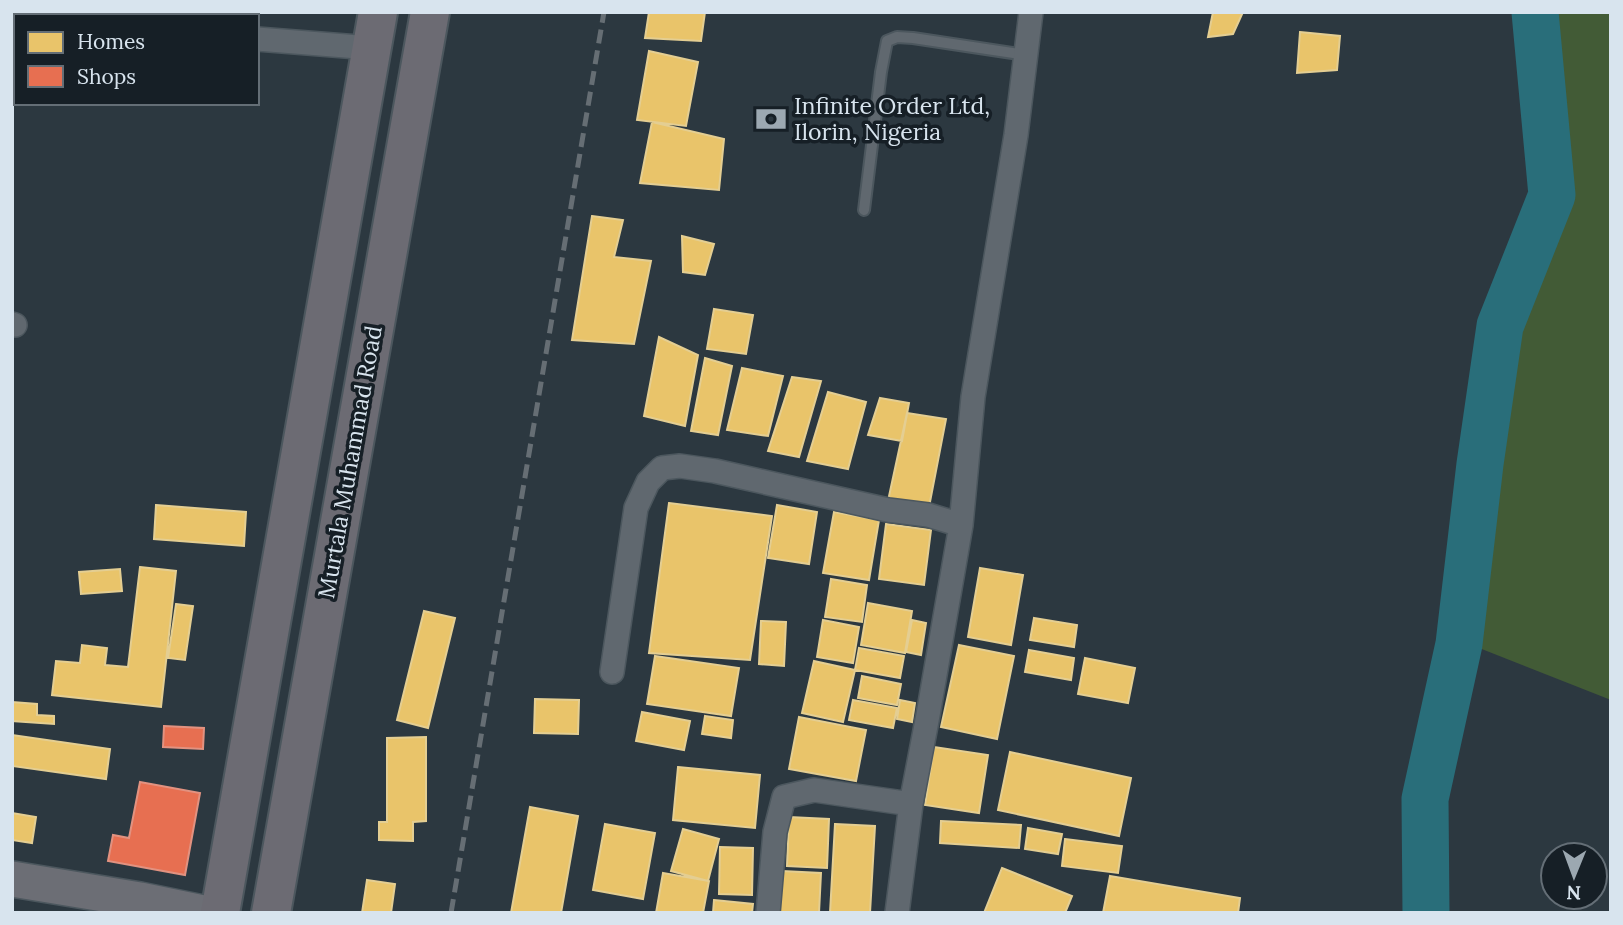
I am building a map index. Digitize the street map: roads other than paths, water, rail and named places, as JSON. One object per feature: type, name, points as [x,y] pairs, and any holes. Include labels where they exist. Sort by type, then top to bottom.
[{"type":"highway","name":"Murtala Muhammad Road","points":[[271,913],[430,12]]},
{"type":"highway","points":[[220,913],[374,30]]},
{"type":"main road","points":[[12,879],[204,913]]},
{"type":"street","points":[[897,913],[911,804],[961,525],[973,397],[1016,135],[1031,12]]},
{"type":"street","points":[[259,39],[374,30]]},
{"type":"street","points":[[612,672],[636,508],[648,482],[662,468],[680,466],[715,471],[888,510],[928,515],[961,525]]},
{"type":"street","points":[[768,913],[775,832],[784,797],[814,790],[911,804]]},
{"type":"lane","points":[[864,210],[887,41],[897,37],[913,38],[1026,55]]},
{"type":"waterway","points":[[1426,913],[1425,799],[1459,644],[1480,464],[1500,326],[1552,195],[1535,12]]},
{"type":"railway","points":[[451,913],[604,12]]},
{"type":"place","name":"Infinite Order Ltd, Ilorin, Nigeria","points":[[771,119]]}]
